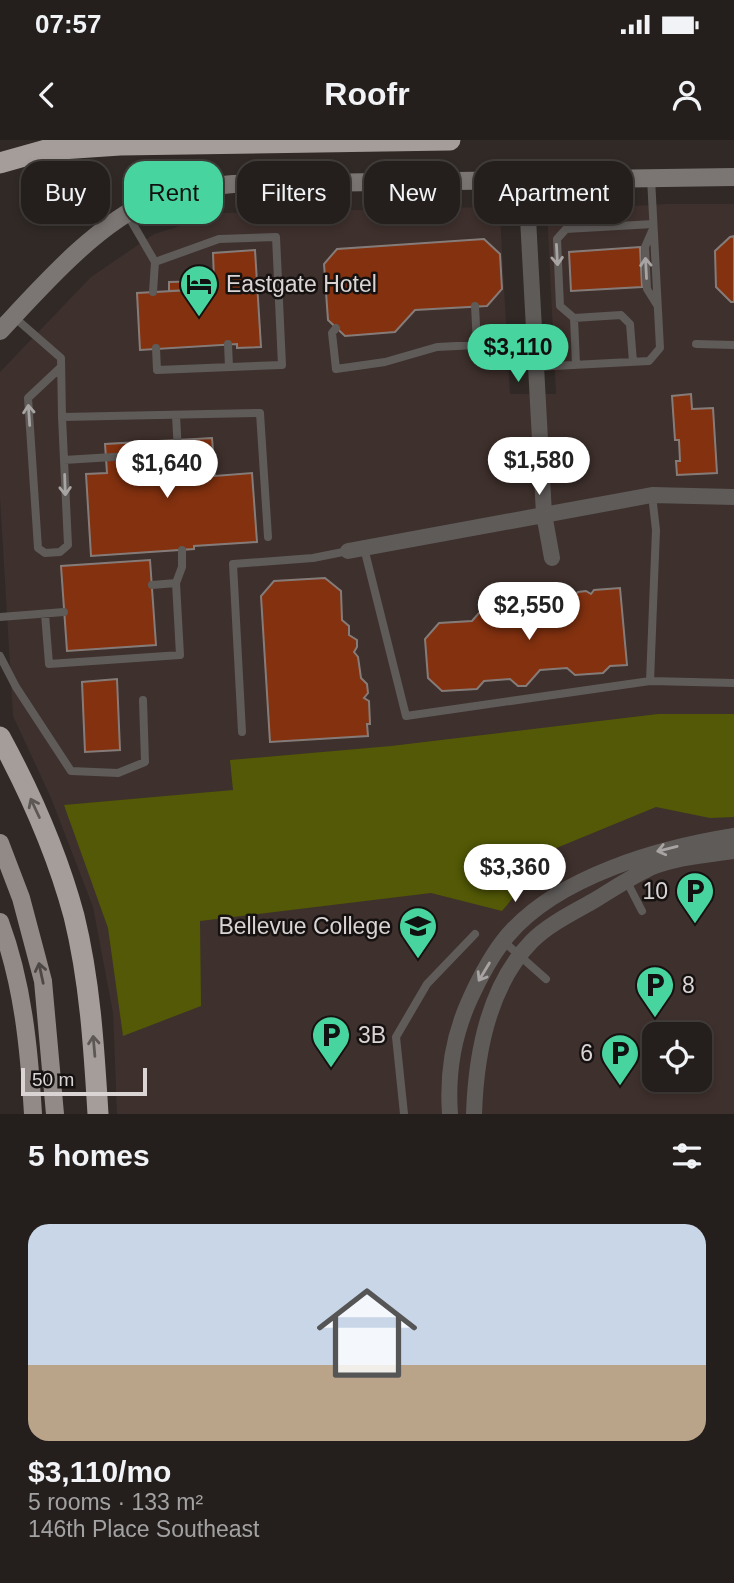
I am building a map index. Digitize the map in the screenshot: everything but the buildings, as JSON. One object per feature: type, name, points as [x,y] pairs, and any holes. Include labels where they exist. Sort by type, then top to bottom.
[{"type":"highway","points":[[0,163],[46,150],[120,145],[450,140]]},
{"type":"highway","points":[[0,737],[41,821],[74,917],[94,1044],[98,1114]]},
{"type":"main road","points":[[633,178],[734,177]]},
{"type":"main road","points":[[223,185],[474,181]]},
{"type":"main road","points":[[0,331],[91,240],[124,214]]},
{"type":"main road","points":[[0,843],[21,898],[43,981],[55,1114]]},
{"type":"main road","points":[[0,922],[10,948],[21,997],[33,1114]]},
{"type":"street","points":[[528,224],[544,514],[552,558]]},
{"type":"street","points":[[356,550],[652,495],[734,498]]},
{"type":"street","points":[[474,1114],[475,1083],[491,1006],[500,985],[534,939],[652,853],[734,835]]},
{"type":"street","points":[[450,1114],[450,1066],[457,1034],[479,978],[503,941],[522,921],[547,901],[578,884],[698,856],[734,851]]},
{"type":"lane","points":[[536,367],[649,361],[660,348],[651,178]]},
{"type":"lane","points":[[133,224],[155,262],[153,292]]},
{"type":"lane","points":[[576,365],[574,318],[561,306],[556,239],[566,229],[653,226]]},
{"type":"lane","points":[[155,262],[219,239],[276,237],[282,365],[157,370],[156,348]]},
{"type":"lane","points":[[475,306],[477,345]]},
{"type":"lane","points":[[574,318],[621,315],[630,324],[632,362]]},
{"type":"lane","points":[[14,317],[61,358],[68,545],[60,552],[45,553],[38,548],[28,398],[61,367]]},
{"type":"lane","points":[[336,328],[332,333],[335,369],[386,362],[437,348],[534,342]]},
{"type":"lane","points":[[228,344],[229,367]]},
{"type":"lane","points":[[696,344],[734,345]]},
{"type":"lane","points":[[62,417],[260,414],[268,537]]},
{"type":"lane","points":[[64,460],[178,453],[176,415]]},
{"type":"lane","points":[[650,681],[656,530],[652,495]]},
{"type":"lane","points":[[45,614],[49,664],[180,655],[176,583],[182,566],[182,550]]},
{"type":"lane","points":[[242,732],[233,564],[313,558],[356,550],[406,716],[650,681],[734,683]]},
{"type":"lane","points":[[152,585],[176,583]]},
{"type":"lane","points":[[0,617],[64,612]]},
{"type":"lane","points":[[0,656],[16,687],[71,771],[118,773],[145,762],[143,700]]},
{"type":"lane","points":[[622,874],[642,911]]},
{"type":"lane","points":[[404,1114],[396,1037],[427,984],[475,934]]},
{"type":"lane","points":[[503,941],[546,979]]},
{"type":"shaded area","points":[[734,204],[734,1114],[117,1114],[113,1013],[93,907],[51,798],[13,716],[0,498],[0,372],[91,277],[154,234],[187,224],[223,224],[223,213],[237,213],[237,224],[350,224],[350,210],[364,210],[364,224],[460,224],[460,208],[474,207],[474,224],[501,224],[510,394],[556,394],[548,224],[633,224],[633,206]]},
{"type":"green space","points":[[658,714],[734,714],[734,817],[710,818],[656,807],[554,849],[502,911],[431,893],[200,921],[201,1006],[123,1036],[108,928],[64,805],[233,790],[230,760],[391,746]]},
{"type":"place","name":"Eastgate Hotel","points":[[199,318]]},
{"type":"place","name":"10","points":[[695,925]]},
{"type":"place","name":"Bellevue College","points":[[418,960]]},
{"type":"place","name":"8","points":[[655,1019]]},
{"type":"place","name":"3B","points":[[331,1069]]},
{"type":"place","name":"6","points":[[620,1087]]}]
